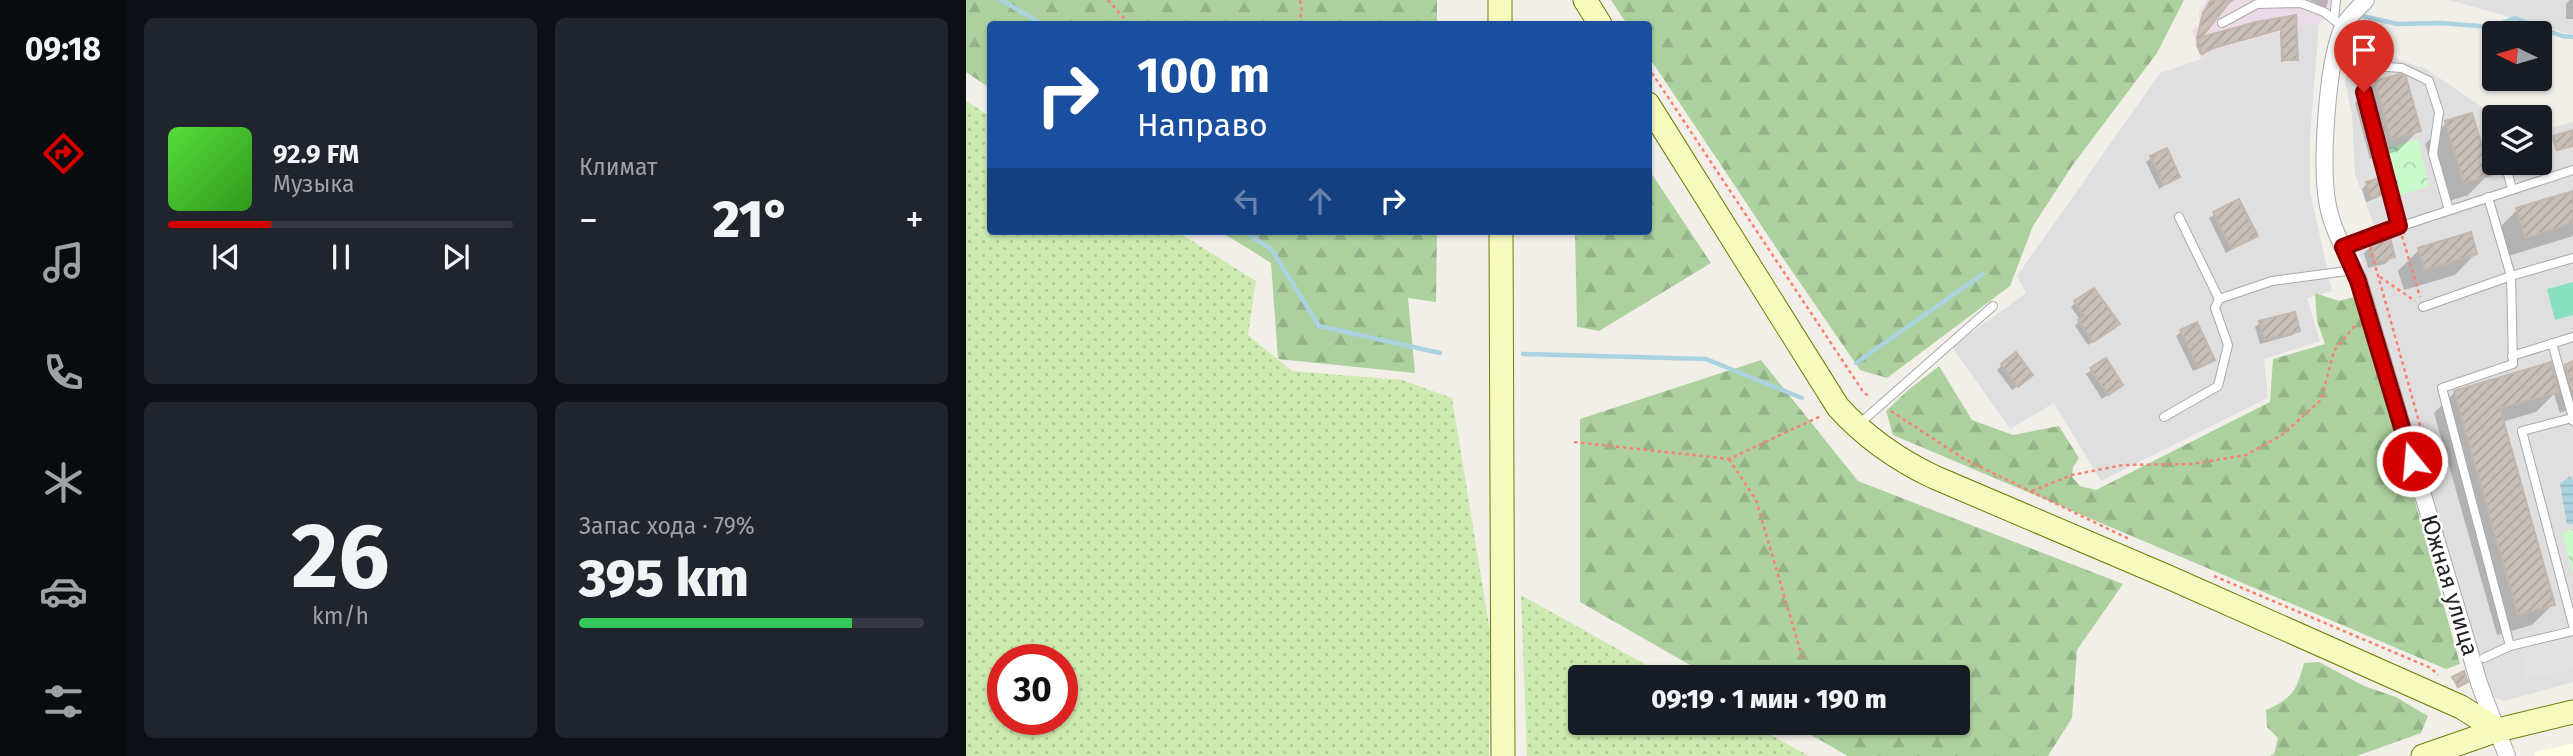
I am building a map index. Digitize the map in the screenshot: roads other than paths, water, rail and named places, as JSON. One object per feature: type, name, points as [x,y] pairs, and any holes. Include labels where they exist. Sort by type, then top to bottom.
[{"type":"street","points":[[1500,0],[1500,21]]},
{"type":"street","points":[[1584,0],[1598,21]]},
{"type":"street","name":"Южная улица","points":[[2366,0],[2338,23],[2331,67],[2324,172],[2328,207],[2354,270],[2480,686],[2507,756]]},
{"type":"street","points":[[1652,110],[1838,407],[1856,427],[1903,463],[2402,680],[2461,708],[2498,730]]},
{"type":"street","points":[[1501,235],[1503,756]]},
{"type":"street","points":[[2423,756],[2498,730],[2573,712]]},
{"type":"lane","points":[[2336,0],[2338,23]]},
{"type":"lane","points":[[2222,23],[2256,5],[2301,3],[2324,12],[2338,23]]},
{"type":"lane","points":[[2399,226],[2357,65],[2402,68],[2428,81],[2439,112],[2433,154],[2449,210]]},
{"type":"lane","points":[[2343,247],[2399,226],[2573,170]]},
{"type":"lane","points":[[2508,175],[2512,189]]},
{"type":"lane","points":[[2488,197],[2511,276],[2513,364],[2442,388],[2510,646]]},
{"type":"lane","points":[[2179,218],[2219,299]]},
{"type":"lane","points":[[2423,307],[2511,276],[2573,258]]},
{"type":"lane","points":[[2164,417],[2218,386],[2228,345],[2215,308],[2219,299],[2272,281],[2354,270]]},
{"type":"lane","points":[[1856,427],[1993,306]]},
{"type":"lane","points":[[2512,356],[2573,337]]},
{"type":"lane","points":[[2552,343],[2573,419],[2522,431],[2573,625]]},
{"type":"lane","points":[[2484,658],[2510,646],[2573,631]]},
{"type":"water","points":[[2570,476],[2573,480],[2573,524],[2567,524],[2560,484]]},
{"type":"waterway","points":[[1001,0],[1037,21]]},
{"type":"waterway","points":[[2363,16],[2397,24],[2441,23],[2492,27],[2515,18],[2562,36],[2573,37]]},
{"type":"waterway","points":[[1250,235],[1272,250],[1319,326],[1440,353]]},
{"type":"waterway","points":[[1856,363],[1983,274]]},
{"type":"waterway","points":[[1523,354],[1706,359],[1802,398]]}]
